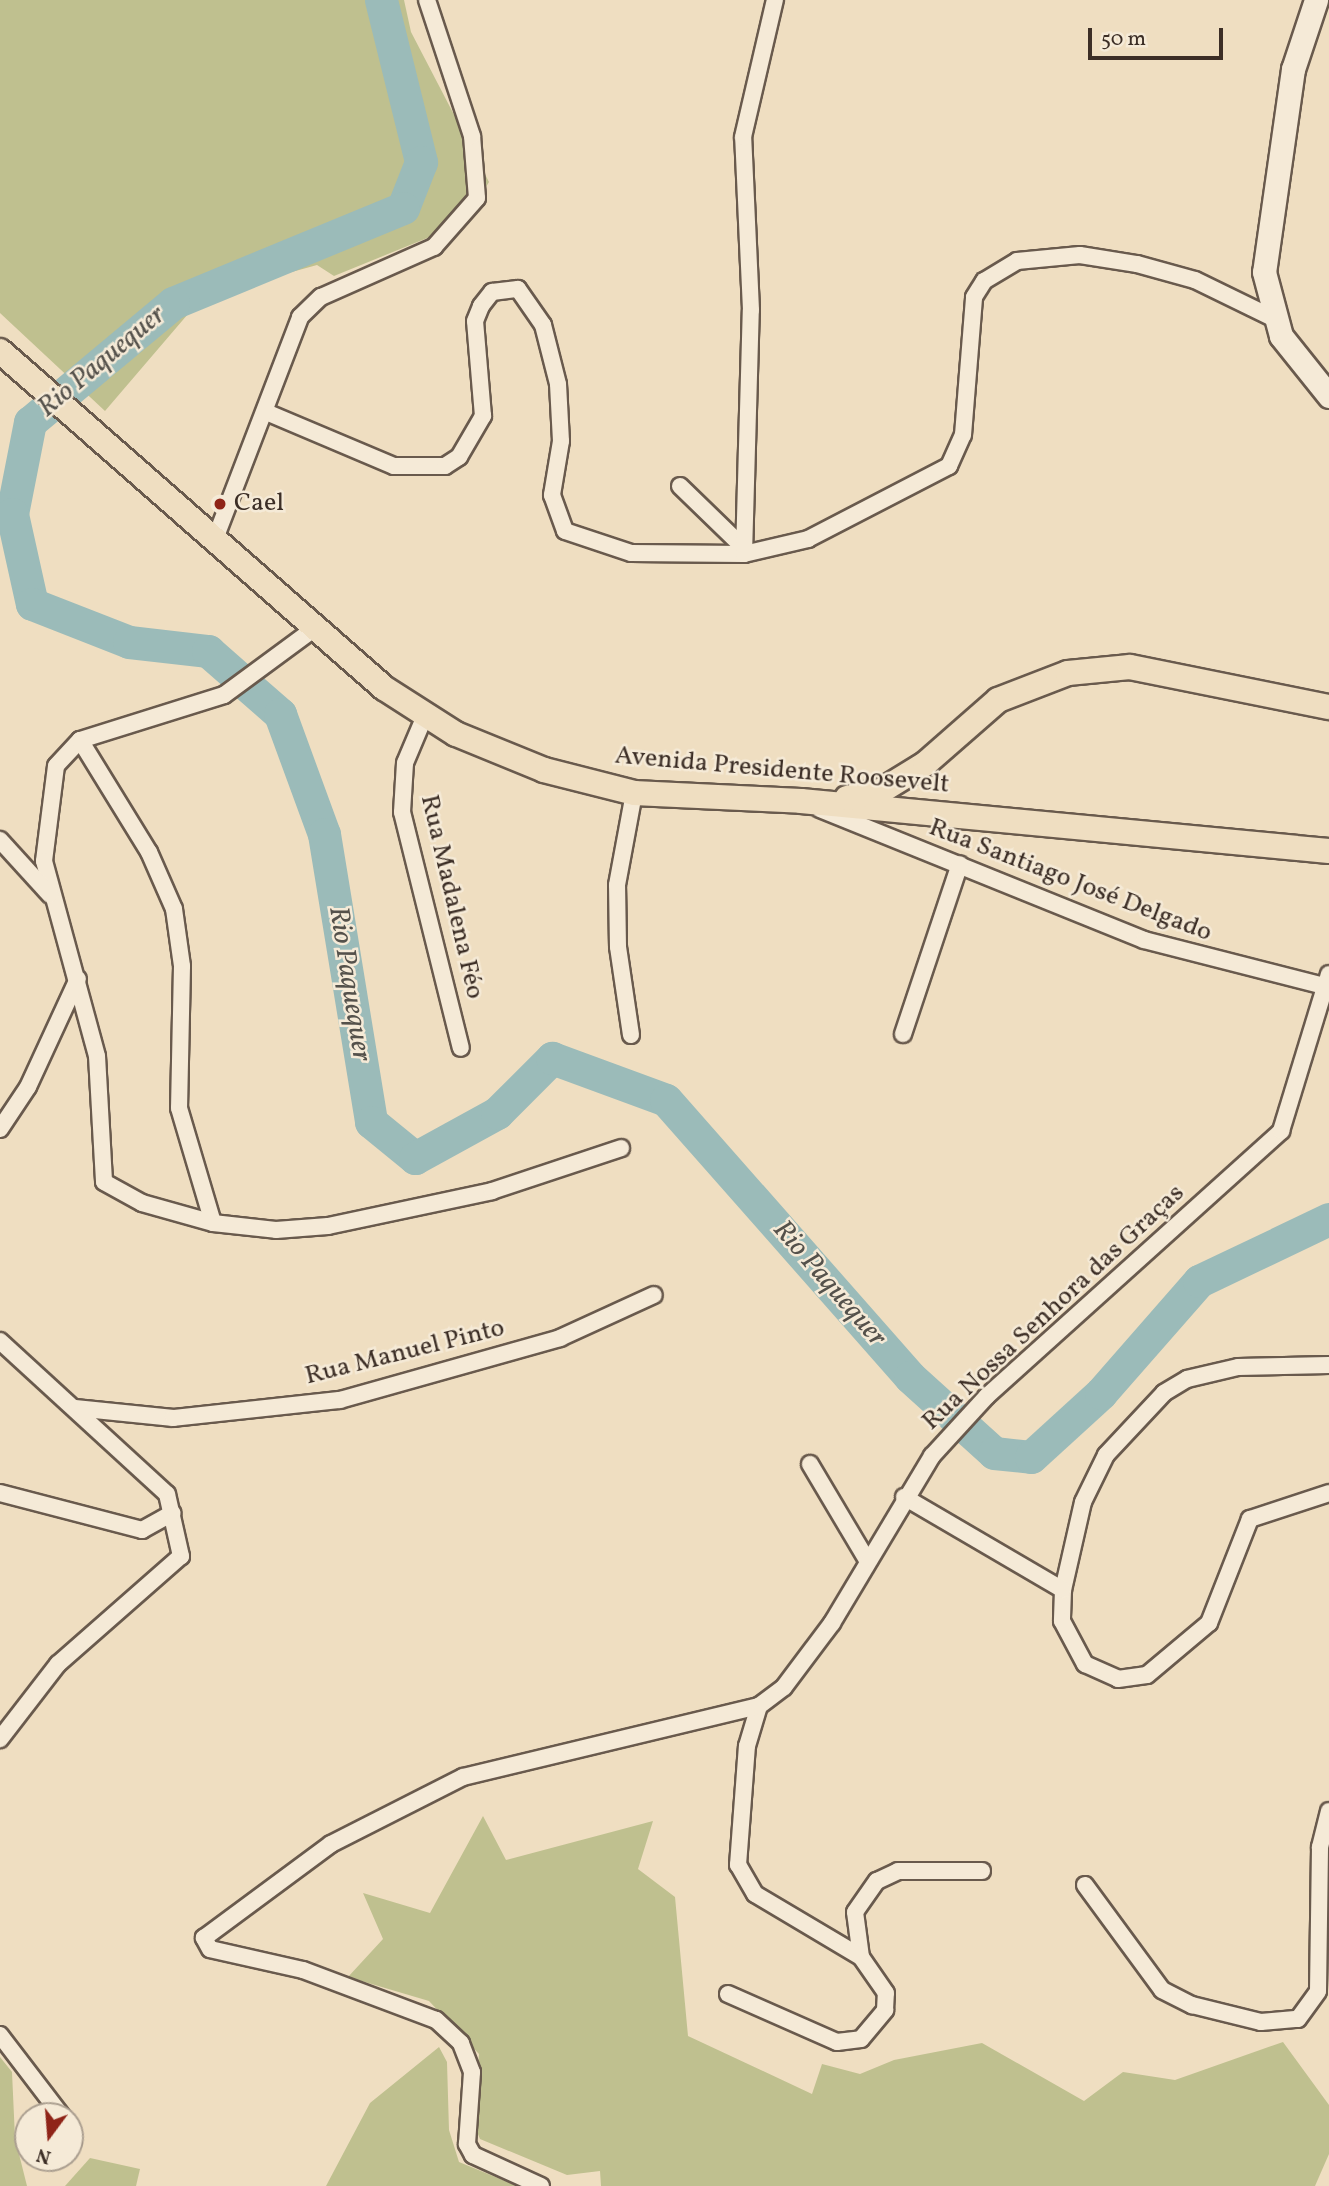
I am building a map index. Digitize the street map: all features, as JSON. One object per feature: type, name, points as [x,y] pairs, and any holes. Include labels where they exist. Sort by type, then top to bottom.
[{"type":"main road","points":[[1317,0],[1293,69],[1272,197],[1264,272],[1271,317],[1329,396]]},
{"type":"main road","name":"Avenida Presidente Roosevelt","points":[[0,351],[315,628],[424,718],[544,770],[634,793],[801,801],[1329,851]]},
{"type":"main road","points":[[801,801],[881,791],[925,764],[998,700],[1068,673],[1130,667],[1329,707]]},
{"type":"main road","points":[[925,764],[907,798],[939,815]]},
{"type":"street","points":[[215,539],[266,412],[300,317],[321,297],[434,247],[477,198],[472,136],[427,0]]},
{"type":"street","points":[[744,551],[751,310],[743,137],[775,0]]},
{"type":"street","points":[[266,412],[394,466],[445,466],[459,457],[483,415],[475,321],[481,306],[492,292],[518,289],[543,325],[558,383],[561,441],[552,495],[565,531],[631,553],[744,551],[808,539],[949,466],[963,435],[974,297],[984,281],[1017,261],[1080,255],[1137,264],[1195,280],[1271,317]]},
{"type":"street","points":[[680,486],[744,551]]},
{"type":"street","points":[[315,628],[279,659],[236,688],[80,740],[61,755],[47,798],[44,861],[97,1056],[104,1182],[118,1194],[213,1223],[275,1230],[328,1226],[492,1191],[621,1148]]},
{"type":"street","name":"Rua Madalena Féo","points":[[424,718],[405,763],[402,812],[461,1048]]},
{"type":"street","points":[[80,740],[149,852],[174,909],[182,966],[179,1108],[185,1145],[213,1223]]},
{"type":"street","points":[[631,1035],[617,898],[634,793]]},
{"type":"street","name":"Rua Santiago José Delgado","points":[[801,801],[903,845],[960,864],[1184,954],[1328,983]]},
{"type":"street","points":[[0,840],[52,897]]},
{"type":"street","points":[[903,1034],[960,864]]},
{"type":"street","points":[[0,1129],[28,1087],[78,979]]},
{"type":"street","name":"Rua Nossa Senhora das Graças","points":[[541,2186],[473,2155],[467,2144],[471,2072],[461,2043],[436,2020],[303,1970],[210,1948],[204,1938],[331,1844],[463,1777],[759,1706],[799,1673],[904,1497],[932,1456],[987,1396],[1281,1131],[1328,983]]},
{"type":"street","name":"Rua Manuel Pinto","points":[[75,1408],[173,1418],[340,1400],[560,1338],[654,1295]]},
{"type":"street","points":[[0,1341],[167,1494],[181,1556],[177,1564],[114,1609],[58,1664],[0,1739]]},
{"type":"street","points":[[1329,1365],[1209,1371],[1164,1393],[1100,1468],[1083,1502],[1063,1590],[1062,1621],[1085,1664],[1118,1679],[1147,1675],[1209,1623],[1250,1519],[1329,1493]]},
{"type":"street","points":[[810,1464],[867,1560]]},
{"type":"street","points":[[0,1493],[142,1530],[173,1513]]},
{"type":"street","points":[[904,1497],[1063,1590]]},
{"type":"street","points":[[728,1994],[838,2042],[861,2039],[886,2010],[886,1993],[861,1957],[755,1894],[738,1865],[747,1746],[759,1706]]},
{"type":"street","points":[[1085,1885],[1162,1990],[1192,2005],[1283,2023],[1307,2013],[1318,1991],[1324,1849],[1329,1811]]},
{"type":"street","points":[[861,1957],[855,1912],[877,1881],[898,1871],[982,1871]]},
{"type":"street","points":[[0,2035],[51,2102]]},
{"type":"green space","points":[[0,0],[404,0],[411,32],[489,182],[464,223],[334,276],[317,265],[216,293],[188,314],[105,411],[0,313]]},
{"type":"green space","points":[[483,1816],[506,1860],[653,1821],[638,1869],[675,1897],[688,2036],[812,2094],[822,2064],[860,2074],[894,2060],[982,2043],[1084,2101],[1123,2072],[1175,2080],[1283,2042],[1329,2105],[1329,2154],[1315,2186],[601,2186],[600,2171],[567,2175],[480,2139],[473,2122],[479,2054],[429,2001],[348,1977],[383,1939],[363,1893],[430,1913]]},
{"type":"green space","points":[[439,2047],[447,2062],[449,2130],[459,2162],[517,2186],[326,2186],[370,2103]]},
{"type":"green space","points":[[0,2057],[12,2072],[14,2172],[24,2172],[27,2186],[0,2186]]},
{"type":"green space","points":[[90,2158],[140,2169],[136,2186],[65,2186],[78,2172],[84,2172],[84,2165]]},
{"type":"waterway","name":"Rio Paquequer","points":[[381,0],[421,162],[403,208],[173,303],[30,422],[12,514],[32,604],[129,642],[208,651],[280,714],[324,834],[371,1122],[415,1158],[497,1113],[552,1058],[666,1100],[910,1377],[994,1453],[1031,1457],[1101,1393],[1199,1281],[1329,1219]]},
{"type":"place","name":"Cael","points":[[220,504]]}]
